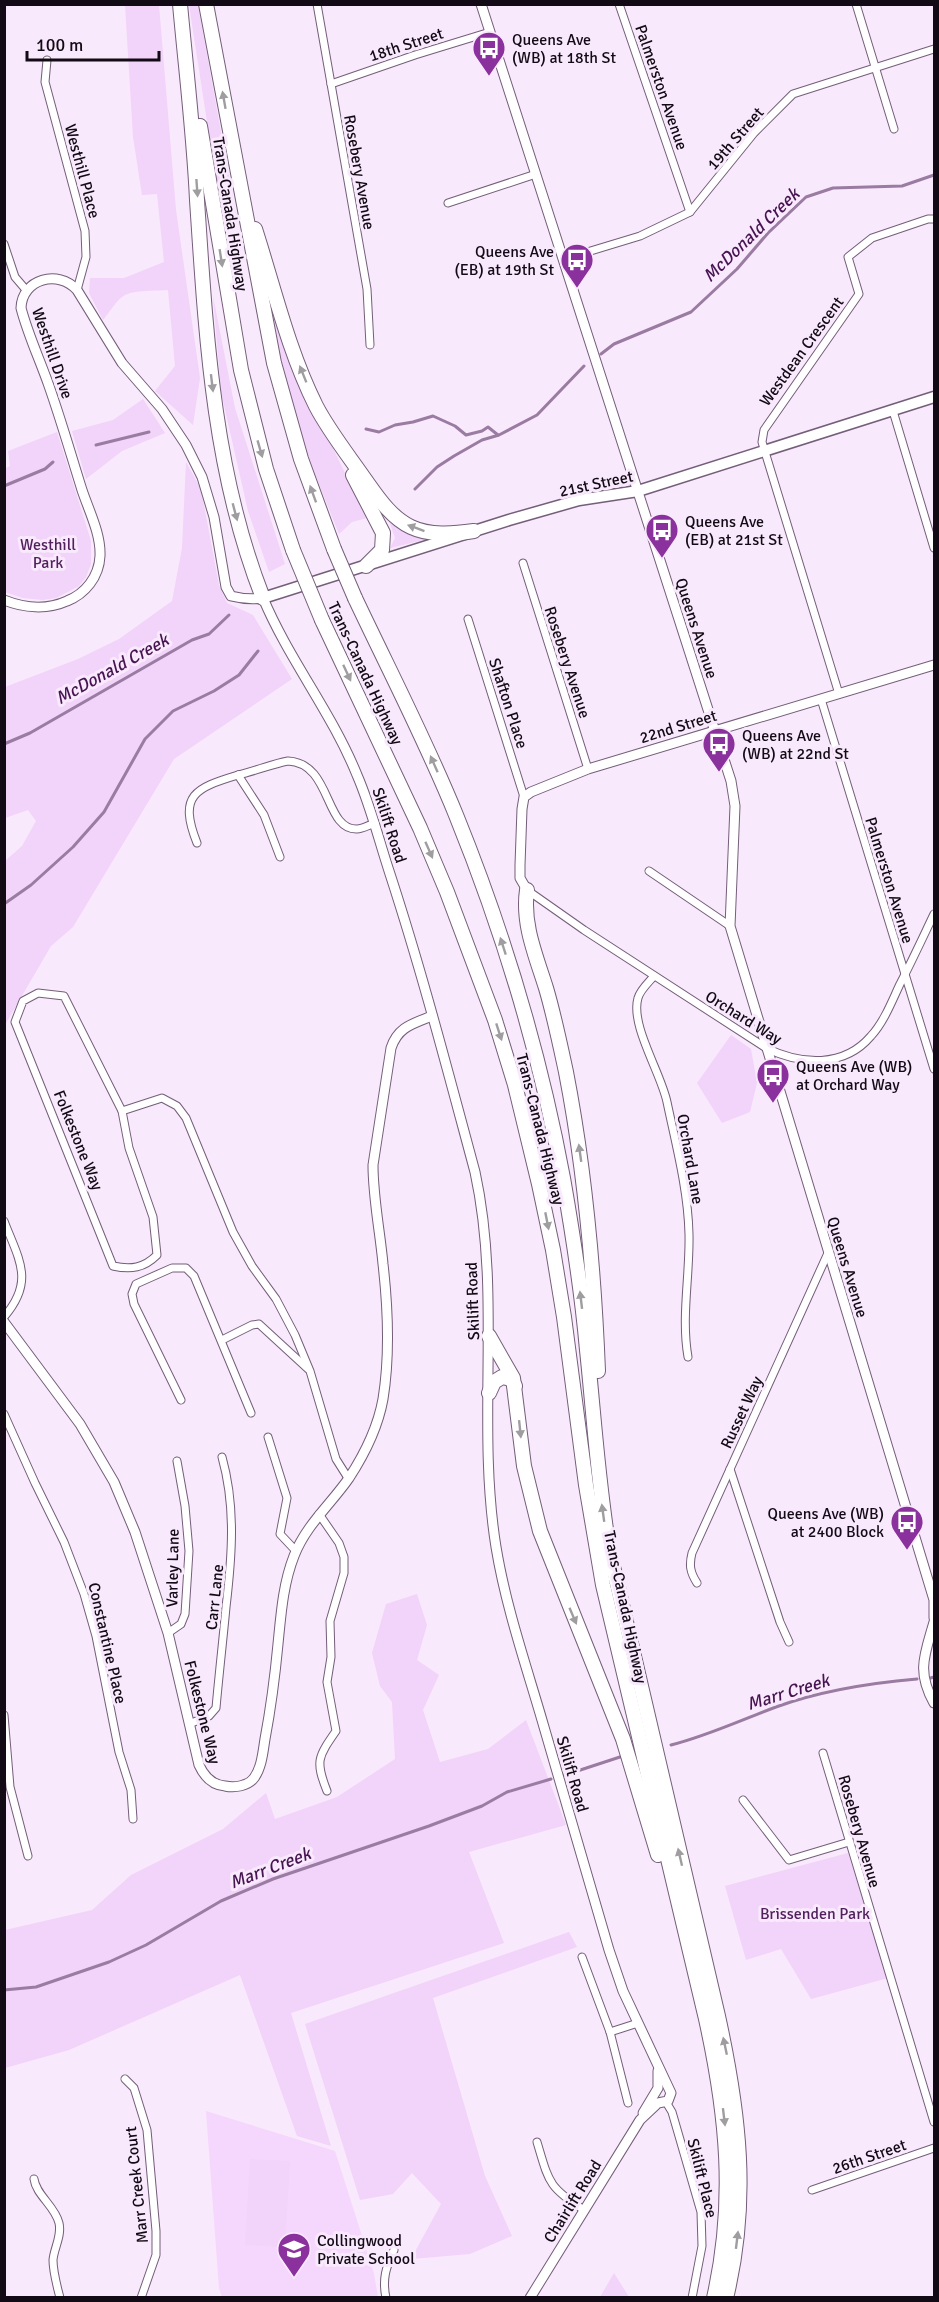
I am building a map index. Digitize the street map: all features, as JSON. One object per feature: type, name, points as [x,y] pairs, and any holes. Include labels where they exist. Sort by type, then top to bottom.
[{"type":"highway","name":"Trans-Canada Highway","points":[[181,4],[234,338],[257,436],[293,550],[322,620],[411,807],[447,892],[484,989],[515,1085],[534,1161],[553,1250],[566,1328],[587,1497],[603,1585],[706,2019],[724,2120],[728,2179],[723,2252],[714,2298]]},
{"type":"highway","points":[[181,4],[206,335],[216,414],[235,511],[263,598]]},
{"type":"highway","name":"Trans-Canada Highway","points":[[209,4],[238,177],[274,363],[301,459],[334,549],[455,814],[493,914],[533,1046],[556,1144],[574,1245],[586,1337],[599,1484],[609,1549],[732,2085],[740,2150],[740,2205],[735,2254],[726,2298]]},
{"type":"highway","points":[[238,177],[286,328],[317,407],[383,533],[382,550],[366,566]]},
{"type":"highway","points":[[317,407],[379,498],[400,521],[412,528],[435,533],[474,531]]},
{"type":"highway","points":[[526,890],[526,923],[558,1034],[583,1175],[594,1299],[599,1484]]},
{"type":"highway","points":[[489,1336],[508,1366],[515,1387],[524,1466],[533,1509],[623,1739],[706,2019]]},
{"type":"highway","points":[[489,1393],[494,1382],[502,1377],[512,1379],[515,1387]]},
{"type":"main road","name":"21st Street","points":[[263,598],[579,500],[638,491],[934,397]]},
{"type":"street","name":"Rosebery Avenue","points":[[318,4],[367,288],[370,345]]},
{"type":"street","name":"Queens Avenue","points":[[481,4],[731,781],[735,806],[730,926],[932,1591],[934,1620],[923,1656],[922,1673],[934,1703]]},
{"type":"street","name":"Palmerston Avenue","points":[[619,4],[690,212]]},
{"type":"street","points":[[856,4],[894,129]]},
{"type":"street","name":"18th Street","points":[[331,84],[415,54],[490,32]]},
{"type":"street","name":"19th Street","points":[[564,259],[640,236],[690,212],[754,133],[793,94],[934,49]]},
{"type":"street","name":"Westhill Place","points":[[47,60],[45,81],[85,231],[86,257],[77,290]]},
{"type":"street","points":[[448,203],[536,174]]},
{"type":"street","name":"Westdean Crescent","points":[[765,450],[762,442],[768,421],[859,294],[848,257],[872,238],[927,219],[934,219]]},
{"type":"street","points":[[4,244],[15,277],[27,291]]},
{"type":"street","name":"Westhill Drive","points":[[4,600],[38,607],[70,600],[85,590],[92,580],[100,555],[97,535],[23,316],[21,303],[27,291],[39,281],[50,278],[67,281],[77,290]]},
{"type":"street","points":[[77,290],[122,363],[162,410],[186,445],[202,477],[214,517],[226,587],[231,596],[249,600],[263,598]]},
{"type":"street","points":[[892,411],[934,548]]},
{"type":"street","points":[[765,450],[839,694]]},
{"type":"street","name":"Rosebery Avenue","points":[[523,563],[588,769]]},
{"type":"street","name":"Skilift Road","points":[[263,598],[282,641],[346,749],[366,796],[404,916],[475,1172],[482,1205],[488,1284],[491,1501],[496,1548],[519,1643],[609,1950],[623,1991],[653,2055],[661,2095]]},
{"type":"street","name":"Shafton Place","points":[[468,619],[524,797]]},
{"type":"street","name":"22nd Street","points":[[524,797],[588,769],[934,665]]},
{"type":"street","name":"Palmerston Avenue","points":[[821,699],[934,1069]]},
{"type":"street","points":[[197,843],[189,818],[190,807],[195,796],[207,785],[282,762],[300,763],[314,771],[336,815],[343,823],[357,829],[375,823]]},
{"type":"street","points":[[238,775],[264,815],[280,857]]},
{"type":"street","points":[[524,797],[520,878],[526,890]]},
{"type":"street","points":[[649,871],[730,926]]},
{"type":"street","name":"Orchard Way","points":[[526,890],[766,1048],[783,1057],[810,1061],[831,1060],[850,1053],[873,1035],[934,914]]},
{"type":"street","name":"Orchard Lane","points":[[654,976],[638,996],[636,1015],[665,1094],[680,1163],[689,1230],[689,1272],[684,1334],[688,1357]]},
{"type":"street","name":"Folkestone Way","points":[[38,993],[64,996],[122,1111],[129,1148],[153,1217],[157,1255],[148,1264],[127,1270],[113,1266],[15,1022],[22,1001],[38,993]]},
{"type":"street","name":"Folkestone Way","points":[[4,1322],[80,1424],[114,1482],[135,1532],[168,1633],[199,1765],[204,1775],[219,1786],[247,1784],[254,1778],[260,1764],[272,1702],[283,1596],[290,1567],[296,1551],[319,1514],[348,1478],[371,1437],[378,1419],[386,1369],[384,1265],[373,1182],[373,1165],[394,1038],[402,1029],[432,1016]]},
{"type":"street","points":[[122,1111],[162,1098],[177,1106],[186,1118],[233,1232],[252,1266],[276,1299],[295,1335],[310,1371],[336,1459],[348,1478]]},
{"type":"street","points":[[4,1221],[23,1274],[22,1288],[4,1317]]},
{"type":"street","name":"Russet Way","points":[[697,1583],[691,1573],[692,1552],[828,1253]]},
{"type":"street","points":[[181,1400],[134,1304],[132,1294],[136,1284],[172,1268],[186,1268],[194,1276],[251,1413]]},
{"type":"street","points":[[222,1340],[259,1324],[291,1356],[310,1371]]},
{"type":"street","name":"Constantine Place","points":[[4,1414],[64,1542],[84,1594],[96,1636],[119,1752],[131,1790],[133,1820]]},
{"type":"street","points":[[268,1437],[287,1498],[280,1534],[296,1551]]},
{"type":"street","name":"Carr Lane","points":[[189,1724],[209,1716],[216,1708],[232,1545],[229,1481],[222,1457]]},
{"type":"street","name":"Varley Lane","points":[[168,1633],[181,1624],[185,1614],[189,1551],[185,1506],[177,1461]]},
{"type":"street","points":[[730,1470],[780,1622],[789,1642]]},
{"type":"street","points":[[319,1514],[339,1543],[344,1557],[344,1573],[330,1621],[331,1658],[327,1682],[336,1731],[320,1755],[319,1770],[327,1791]]},
{"type":"street","points":[[4,1715],[10,1787],[28,1856]]},
{"type":"street","name":"Rosebery Avenue","points":[[823,1753],[934,2122]]},
{"type":"street","points":[[743,1800],[789,1860],[849,1842]]},
{"type":"street","points":[[582,1958],[610,2032],[628,2103]]},
{"type":"street","points":[[610,2032],[638,2023]]},
{"type":"street","name":"Marr Creek Court","points":[[125,2079],[134,2088],[147,2130],[156,2255],[142,2294],[136,2298]]},
{"type":"street","name":"Chairlift Road","points":[[530,2298],[640,2120],[646,2106],[661,2095]]},
{"type":"street","name":"Skilift Place","points":[[661,2095],[672,2112],[700,2212],[702,2246],[692,2298]]},
{"type":"street","points":[[537,2142],[548,2180],[560,2195],[584,2210]]},
{"type":"street","name":"26th Street","points":[[812,2190],[934,2148]]},
{"type":"street","points":[[34,2179],[35,2186],[52,2209],[59,2224],[59,2237],[53,2264],[60,2298]]},
{"type":"street","points":[[386,2298],[383,2284],[394,2250]]},
{"type":"shaded area","points":[[206,2111],[335,2151],[374,2274],[378,2297],[222,2297],[219,2288]]},
{"type":"green space","points":[[125,5],[159,5],[176,210],[200,378],[193,425],[155,391],[175,366],[168,290],[129,293],[116,303],[103,320],[89,293],[90,278],[124,278],[164,262],[157,194],[142,195],[133,137]]},
{"type":"green space","points":[[189,5],[198,5],[237,220],[218,220],[210,141]]},
{"type":"green space","points":[[213,296],[235,408],[285,564],[269,572],[248,511],[221,392]]},
{"type":"green space","points":[[275,306],[305,391],[367,518],[352,522],[339,534],[304,447],[268,308]]},
{"type":"green space","points":[[143,399],[165,433],[122,451],[86,479],[72,431],[113,420]]},
{"type":"green space","name":"Westhill Park","points":[[57,432],[91,541],[91,564],[86,577],[79,586],[56,598],[43,600],[23,598],[5,592],[4,469],[10,466],[8,451]]},
{"type":"green space","points":[[186,462],[201,489],[219,585],[227,603],[253,615],[292,679],[174,759],[73,927],[51,946],[5,1025],[5,861],[22,846],[36,821],[28,810],[5,818],[5,687],[78,659],[119,639],[172,601],[182,548]]},
{"type":"green space","points":[[388,518],[428,539],[390,548],[395,538]]},
{"type":"green space","points":[[731,1035],[751,1049],[757,1083],[750,1112],[722,1123],[697,1083]]},
{"type":"green space","points":[[417,1594],[427,1625],[417,1660],[439,1675],[423,1710],[440,1762],[488,1749],[526,1720],[566,1825],[469,1852],[504,1943],[291,2013],[331,2146],[297,2136],[240,1975],[69,2050],[5,2068],[5,1930],[92,1910],[131,1875],[223,1829],[266,1793],[275,1819],[337,1797],[395,1759],[392,1702],[380,1686],[372,1653],[386,1604]]},
{"type":"green space","name":"Brissenden Park","points":[[848,1853],[888,1978],[811,1999],[781,1949],[746,1960],[725,1886]]},
{"type":"green space","points":[[569,1932],[577,1947],[433,1998],[485,2176],[512,2236],[470,2254],[411,2259],[441,2204],[412,2173],[393,2194],[360,2200],[305,2024]]},
{"type":"green space","points":[[250,2159],[290,2161],[285,2247],[245,2245]]},
{"type":"green space","points":[[614,2273],[629,2297],[600,2297]]},
{"type":"waterway","name":"McDonald Creek","points":[[601,354],[614,344],[691,312],[737,269],[768,233],[806,197],[833,188],[902,186],[934,175]]},
{"type":"waterway","name":"McDonald Creek","points":[[415,489],[437,467],[454,456],[482,440],[499,435],[537,415],[584,366]]},
{"type":"waterway","points":[[366,429],[379,432],[395,425],[433,416],[455,426],[466,435],[488,427],[498,435]]},
{"type":"waterway","points":[[96,445],[149,432]]},
{"type":"waterway","points":[[4,486],[45,469],[53,462]]},
{"type":"waterway","name":"McDonald Creek","points":[[4,744],[30,733],[192,640],[209,634],[229,615]]},
{"type":"waterway","points":[[4,904],[31,885],[73,847],[104,812],[145,739],[173,711],[214,691],[239,675],[258,651]]},
{"type":"waterway","name":"Marr Creek","points":[[927,1679],[934,1677]]},
{"type":"waterway","name":"Marr Creek","points":[[671,1745],[810,1696],[863,1685],[917,1679]]},
{"type":"waterway","name":"Marr Creek","points":[[562,1776],[623,1756]]},
{"type":"waterway","name":"Marr Creek","points":[[4,1990],[36,1987],[109,1962],[146,1945],[221,1901],[273,1879],[429,1826],[482,1806],[507,1792],[551,1779]]},
{"type":"place","name":"Queens Ave (WB) at 18th St","points":[[489,77]]},
{"type":"place","name":"Queens Ave (EB) at 19th St","points":[[577,289]]},
{"type":"place","name":"Queens Ave (EB) at 21st St","points":[[662,559]]},
{"type":"place","name":"Queens Ave (WB) at 22nd St","points":[[719,773]]},
{"type":"place","name":"Queens Ave (WB) at Orchard Way","points":[[773,1104]]},
{"type":"place","name":"Queens Ave (WB) at 2400 Block","points":[[907,1551]]},
{"type":"place","name":"Collingwood Private School","points":[[294,2278]]}]
